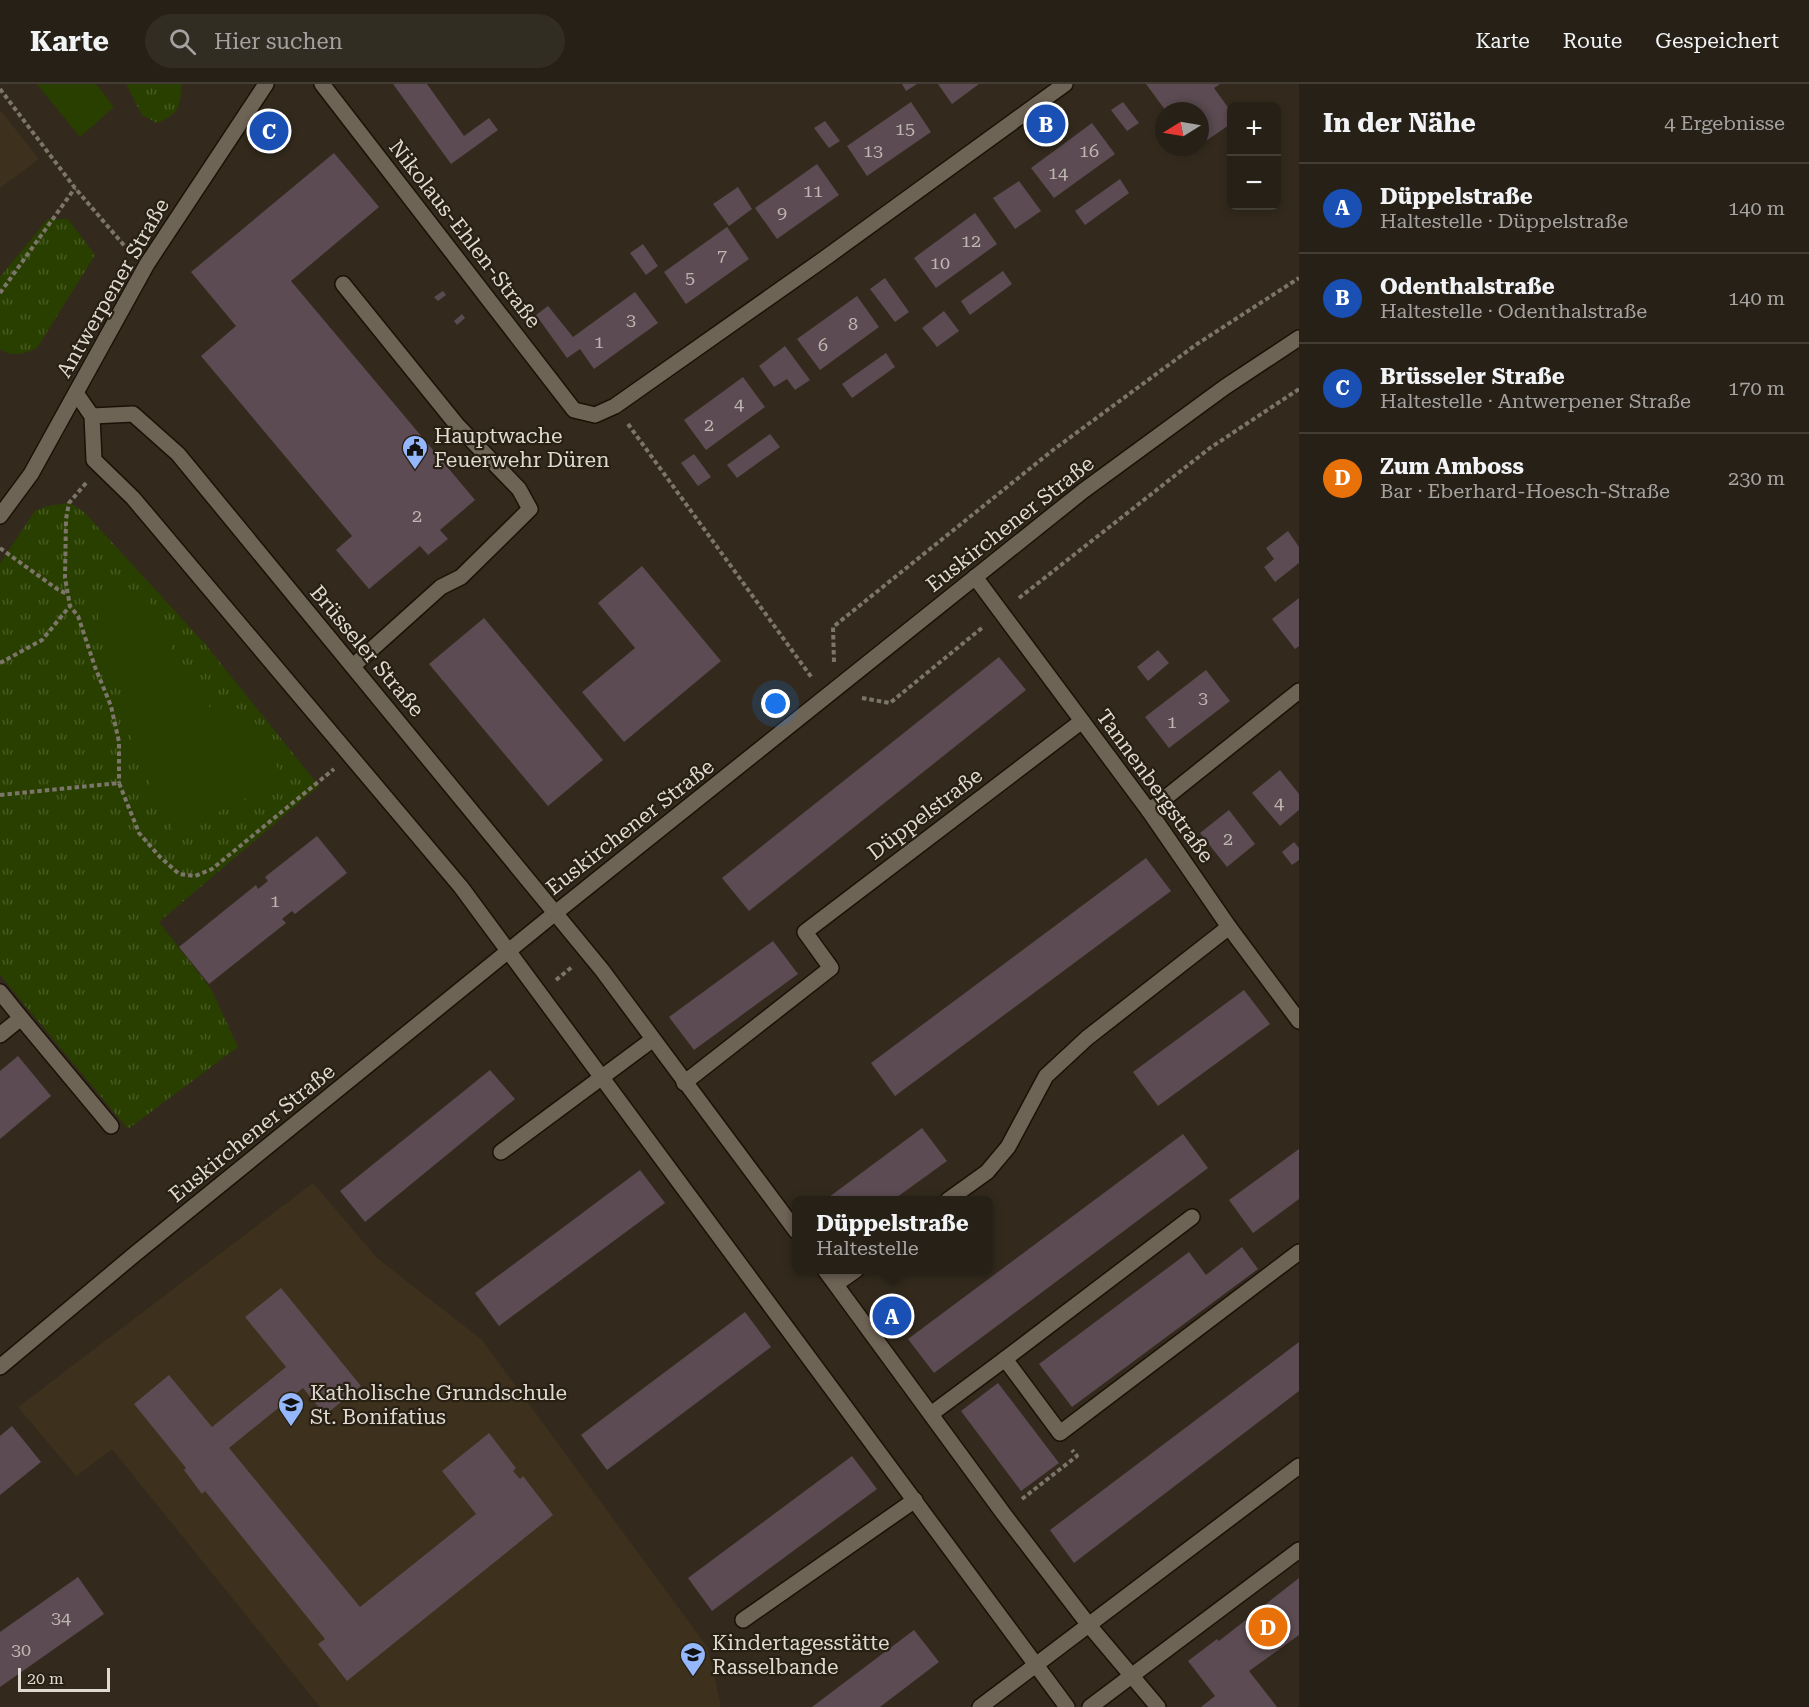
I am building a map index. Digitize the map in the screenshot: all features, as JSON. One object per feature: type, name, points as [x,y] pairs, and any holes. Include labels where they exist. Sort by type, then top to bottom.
[{"type":"street","name":"Antwerpener Straße","points":[[0,516],[31,474],[147,264],[266,84]]},
{"type":"street","name":"Nikolaus-Ehlen-Straße","points":[[322,84],[574,410],[594,415],[615,406]]},
{"type":"street","points":[[615,406],[828,256],[1065,84]]},
{"type":"street","points":[[343,284],[457,426],[519,489],[530,508],[461,577],[441,587],[353,666]]},
{"type":"street","name":"Euskirchener Straße","points":[[0,1367],[135,1254],[554,914],[1083,491],[1225,387],[1299,338]]},
{"type":"street","points":[[76,393],[92,417],[94,460],[133,498],[461,887],[1067,1707]]},
{"type":"street","name":"Brüsseler Straße","points":[[92,417],[133,414],[178,454],[588,954]]},
{"type":"street","name":"Tannenbergstraße","points":[[975,578],[1149,811],[1229,927],[1299,1021]]},
{"type":"street","points":[[1149,811],[1299,691]]},
{"type":"street","name":"Düppelstraße","points":[[684,1083],[831,968],[805,932],[1082,722]]},
{"type":"street","points":[[954,1196],[987,1172],[1008,1148],[1046,1076],[1087,1038],[1229,927]]},
{"type":"street","points":[[588,954],[792,1226]]},
{"type":"street","points":[[0,992],[111,1126]]},
{"type":"street","points":[[0,1035],[21,1018]]},
{"type":"street","points":[[501,1152],[652,1040]]},
{"type":"street","points":[[931,1414],[1192,1217]]},
{"type":"street","points":[[1005,1359],[1060,1433],[1299,1252]]},
{"type":"street","points":[[829,1274],[1003,1513],[1088,1624],[1158,1707]]},
{"type":"street","points":[[836,1284],[849,1274]]},
{"type":"street","points":[[980,1707],[1299,1466]]},
{"type":"street","points":[[744,1620],[915,1500]]},
{"type":"street","points":[[1090,1707],[1299,1550]]},
{"type":"path","points":[[0,89],[75,188],[131,253],[147,264]]},
{"type":"path","points":[[0,293],[75,188]]},
{"type":"path","points":[[830,695],[833,627],[1053,450],[1197,344],[1299,278]]},
{"type":"path","points":[[615,406],[830,695],[890,704],[1001,612],[1210,448],[1299,389]]},
{"type":"path","points":[[101,467],[69,503],[66,519],[65,578],[70,606],[78,616],[111,706],[118,742],[119,783],[139,833],[179,874],[195,876],[212,869],[350,756]]},
{"type":"path","points":[[0,548],[57,589],[68,594]]},
{"type":"path","points":[[0,663],[42,640],[70,606]]},
{"type":"path","points":[[0,795],[119,783]]},
{"type":"path","points":[[538,994],[588,954]]},
{"type":"path","points":[[1003,1513],[1077,1456],[1060,1433]]},
{"type":"shaded area","points":[[0,110],[39,159],[0,188]]},
{"type":"shaded area","name":"Katholische Grundschule St. Bonifatius","points":[[313,1183],[377,1258],[482,1340],[708,1648],[721,1707],[320,1707],[112,1449],[76,1476],[18,1407]]},
{"type":"green space","points":[[37,84],[96,84],[114,107],[80,137]]},
{"type":"green space","points":[[126,84],[182,84],[177,109],[157,123],[142,115]]},
{"type":"green space","points":[[48,219],[68,219],[95,255],[37,348],[23,353],[9,353],[0,349],[0,277]]},
{"type":"green space","points":[[69,503],[84,512],[205,644],[319,786],[159,922],[211,989],[238,1047],[128,1129],[0,975],[0,563],[35,511],[48,506]]},
{"type":"green space","points":[[121,586],[146,599],[165,622],[171,640],[170,673],[202,694],[217,717],[231,705],[252,716],[283,779],[175,834],[152,788],[119,706],[126,702],[107,657],[99,624],[97,600],[102,591]]},
{"type":"building","points":[[393,84],[427,84],[464,136],[489,118],[498,130],[451,164]]},
{"type":"building","points":[[902,84],[917,84],[906,91]]},
{"type":"building","points":[[938,84],[979,84],[952,104]]},
{"type":"building","points":[[1146,84],[1220,84],[1214,88],[1227,106],[1227,126],[1209,139],[1209,102],[1159,102]]},
{"type":"building","points":[[911,102],[931,132],[867,176],[847,146]]},
{"type":"building","points":[[1123,102],[1139,123],[1127,131],[1111,110]]},
{"type":"building","points":[[825,121],[840,141],[829,148],[814,128]]},
{"type":"building","points":[[1092,123],[1115,154],[1054,198],[1031,168]]},
{"type":"building","points":[[334,153],[379,207],[291,281],[475,500],[440,530],[448,539],[428,555],[420,546],[369,589],[336,550],[352,536],[201,356],[236,326],[191,272]]},
{"type":"building","points":[[817,164],[839,195],[777,239],[755,208]]},
{"type":"building","points":[[1120,179],[1129,193],[1085,225],[1075,211]]},
{"type":"building","points":[[1019,181],[1041,211],[1015,229],[993,198]]},
{"type":"building","points":[[738,187],[752,209],[729,226],[713,204]]},
{"type":"building","points":[[975,213],[997,244],[936,288],[914,258]]},
{"type":"building","points":[[727,227],[749,259],[686,304],[664,272]]},
{"type":"building","points":[[643,244],[658,266],[646,275],[630,253]]},
{"type":"building","points":[[1003,271],[1012,284],[970,315],[961,301]]},
{"type":"building","points":[[885,278],[909,312],[895,322],[870,289]]},
{"type":"building","points":[[443,291],[446,295],[438,301],[434,297]]},
{"type":"building","points":[[635,292],[658,323],[594,369],[580,349],[567,358],[536,315],[548,306],[573,337]]},
{"type":"building","points":[[857,296],[879,327],[820,370],[797,339]]},
{"type":"building","points":[[944,311],[959,331],[937,347],[922,328]]},
{"type":"building","points":[[462,314],[465,318],[457,325],[454,321]]},
{"type":"building","points":[[785,346],[810,380],[795,390],[787,379],[774,387],[759,366]]},
{"type":"building","points":[[886,353],[895,367],[852,398],[842,384]]},
{"type":"building","points":[[743,377],[765,407],[706,450],[684,420]]},
{"type":"building","points":[[770,434],[780,447],[737,478],[727,465]]},
{"type":"building","points":[[694,454],[711,477],[698,486],[681,463]]},
{"type":"building","points":[[1288,531],[1299,547],[1299,563],[1275,582],[1264,567],[1274,559],[1266,548]]},
{"type":"building","points":[[642,566],[721,661],[624,742],[582,692],[635,648],[598,603]]},
{"type":"building","points":[[1299,598],[1299,646],[1295,649],[1272,619]]},
{"type":"building","points":[[484,618],[603,760],[548,806],[429,664]]},
{"type":"building","points":[[1158,650],[1169,663],[1148,681],[1137,667]]},
{"type":"building","points":[[999,657],[1026,690],[749,911],[722,878]]},
{"type":"building","points":[[1206,670],[1230,701],[1169,748],[1145,717]]},
{"type":"building","points":[[1280,770],[1299,794],[1299,810],[1280,826],[1252,793]]},
{"type":"building","points":[[1229,810],[1255,844],[1227,867],[1200,833]]},
{"type":"building","points":[[317,836],[347,873],[295,914],[292,911],[282,919],[286,923],[209,984],[179,947],[256,885],[258,889],[268,881],[265,877]]},
{"type":"building","points":[[1294,842],[1299,848],[1299,860],[1292,865],[1282,852]]},
{"type":"building","points":[[1146,858],[1171,891],[895,1096],[871,1063]]},
{"type":"building","points":[[773,941],[798,974],[694,1050],[669,1017]]},
{"type":"building","points":[[1244,990],[1270,1024],[1158,1106],[1133,1072]]},
{"type":"building","points":[[18,1056],[51,1096],[0,1139],[0,1071]]},
{"type":"building","points":[[490,1070],[515,1099],[365,1222],[340,1191]]},
{"type":"building","points":[[922,1128],[947,1161],[899,1196],[830,1196]]},
{"type":"building","points":[[1183,1134],[1208,1168],[934,1373],[908,1339]]},
{"type":"building","points":[[1299,1149],[1299,1199],[1253,1233],[1229,1200]]},
{"type":"building","points":[[640,1170],[665,1203],[499,1326],[475,1293]]},
{"type":"building","points":[[1242,1247],[1258,1269],[1072,1407],[1039,1364],[1189,1252],[1206,1275]]},
{"type":"building","points":[[281,1288],[361,1386],[325,1415],[303,1388],[229,1448],[360,1607],[476,1514],[442,1471],[489,1433],[516,1468],[513,1471],[520,1479],[523,1476],[553,1515],[347,1681],[318,1644],[325,1639],[205,1491],[202,1494],[184,1470],[186,1468],[134,1404],[169,1375],[212,1427],[286,1367],[245,1317]]},
{"type":"building","points":[[745,1312],[771,1347],[607,1470],[581,1435]]},
{"type":"building","points":[[1299,1342],[1299,1391],[1074,1563],[1050,1530]]},
{"type":"building","points":[[998,1383],[1059,1463],[1021,1491],[961,1411]]},
{"type":"building","points":[[12,1426],[41,1462],[0,1495],[0,1436]]},
{"type":"building","points":[[852,1456],[877,1489],[712,1611],[688,1578]]},
{"type":"building","points":[[78,1577],[104,1614],[0,1687],[0,1632]]},
{"type":"building","points":[[1299,1578],[1299,1635],[1249,1671],[1277,1707],[1201,1707],[1215,1696],[1188,1661],[1217,1639],[1219,1641]]},
{"type":"building","points":[[914,1630],[939,1662],[880,1707],[812,1707]]},
{"type":"place","name":"Odenthalstraße","points":[[1046,124]]},
{"type":"place","name":"Brüsseler Straße","points":[[269,131]]},
{"type":"place","name":"Hauptwache Feuerwehr Düren","points":[[415,471]]},
{"type":"place","name":"Düppelstraße","points":[[892,1316]]},
{"type":"place","name":"Katholische Grundschule St. Bonifatius","points":[[291,1428]]},
{"type":"place","name":"Zum Amboss","points":[[1268,1627]]},
{"type":"place","name":"Kindertagesstätte Rasselbande","points":[[693,1678]]}]
